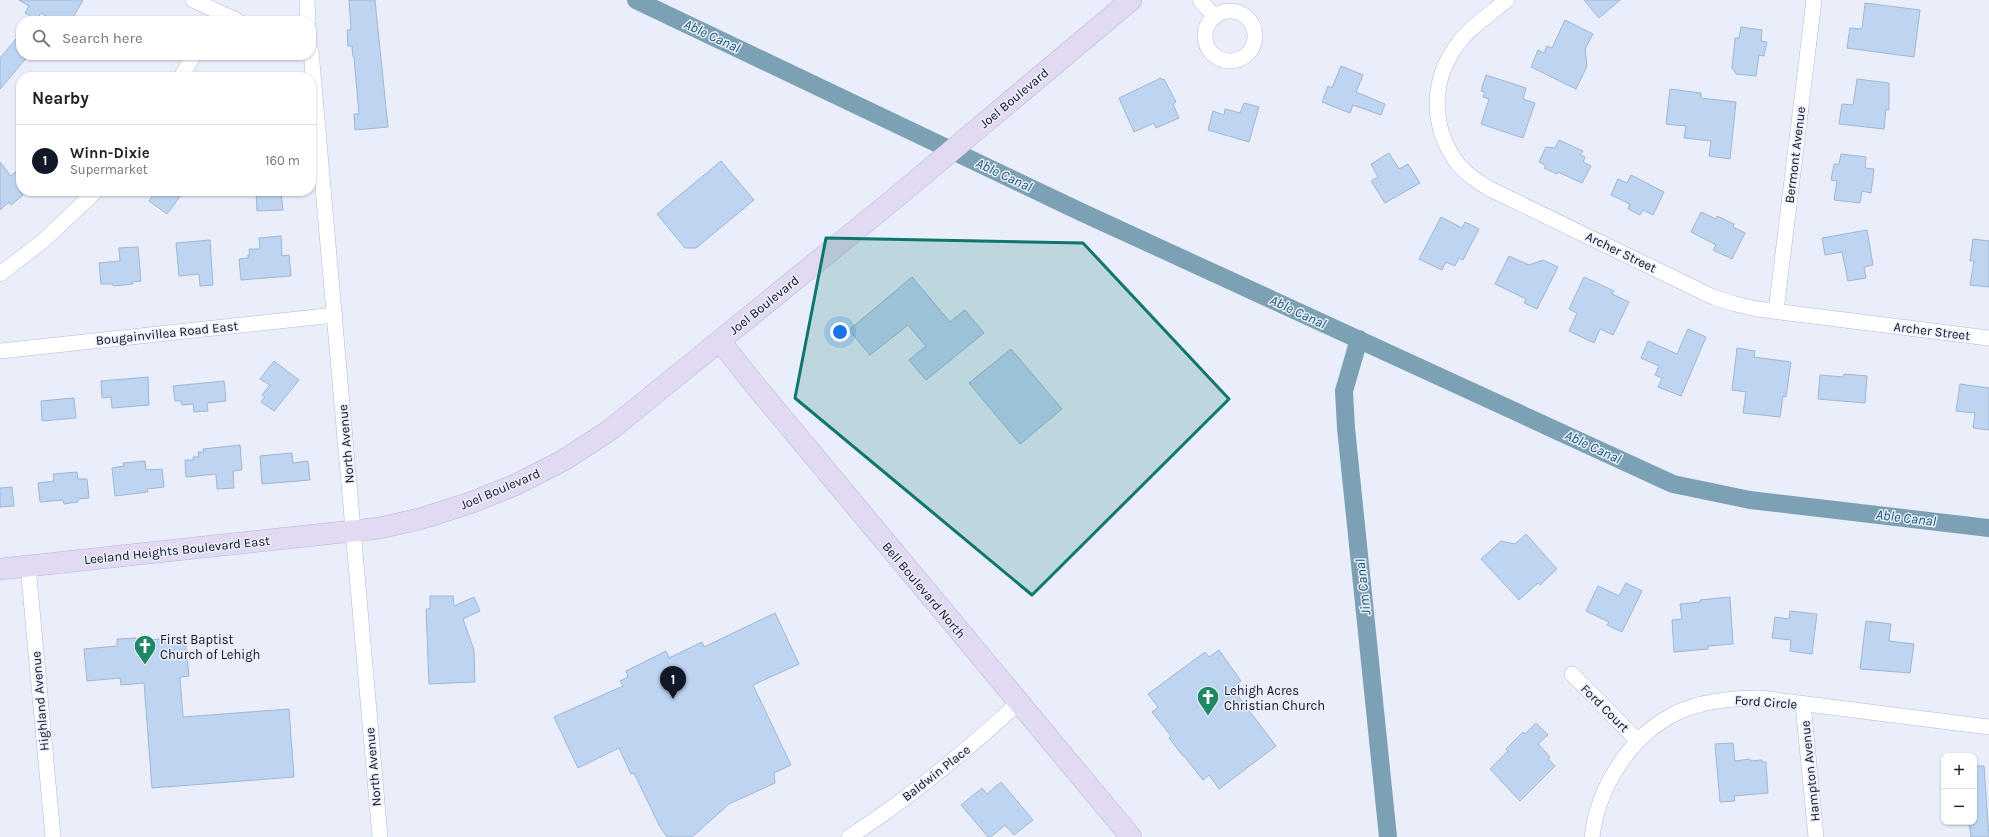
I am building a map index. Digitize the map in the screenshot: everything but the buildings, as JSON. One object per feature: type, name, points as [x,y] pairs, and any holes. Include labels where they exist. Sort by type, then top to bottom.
[{"type":"main road","name":"Joel Boulevard","points":[[353,532],[423,518],[470,503],[515,485],[564,460],[610,430],[926,172],[1131,0]]},
{"type":"main road","name":"Bell Boulevard North","points":[[720,340],[1018,703],[1131,837]]},
{"type":"main road","name":"Leeland Heights Boulevard East","points":[[0,569],[353,532]]},
{"type":"street","points":[[193,0],[213,16]]},
{"type":"street","points":[[306,0],[308,16]]},
{"type":"street","points":[[1200,0],[1215,17]]},
{"type":"street","name":"Archer Street","points":[[1507,0],[1457,44],[1446,63],[1439,83],[1437,103],[1438,122],[1444,140],[1456,161],[1471,177],[1490,189],[1714,297],[1734,304],[1776,311],[1989,338]]},
{"type":"street","name":"Bermont Avenue","points":[[1776,311],[1814,0]]},
{"type":"street","points":[[184,72],[191,60]]},
{"type":"street","name":"North Avenue","points":[[308,60],[310,72]]},
{"type":"street","name":"North Avenue","points":[[316,133],[335,315],[380,837]]},
{"type":"street","points":[[0,274],[43,241],[91,196]]},
{"type":"street","name":"Bougainvillea Road East","points":[[0,351],[335,315]]},
{"type":"street","name":"Highland Avenue","points":[[28,566],[53,837]]},
{"type":"street","name":"Ford Court","points":[[1572,674],[1638,741]]},
{"type":"street","name":"Ford Circle","points":[[1592,837],[1600,803],[1611,778],[1621,762],[1638,741],[1656,725],[1676,713],[1717,701],[1759,698],[1989,727]]},
{"type":"street","name":"Baldwin Place","points":[[849,837],[915,791],[967,749],[1018,703]]},
{"type":"street","name":"Hampton Avenue","points":[[1803,704],[1816,837]]},
{"type":"highlighted area","points":[[826,238],[1083,243],[1229,399],[1032,595],[795,398]]},
{"type":"waterway","name":"Able Canal","points":[[636,0],[1081,212],[1673,484],[1750,500],[1989,528]]},
{"type":"waterway","name":"Jim Canal","points":[[1359,339],[1344,391],[1346,428],[1388,837]]},
{"type":"place","name":"First Baptist Church of Lehigh","points":[[145,666]]},
{"type":"place","name":"Winn-Dixie","points":[[673,699]]},
{"type":"place","name":"Lehigh Acres Christian Church","points":[[1208,716]]}]
